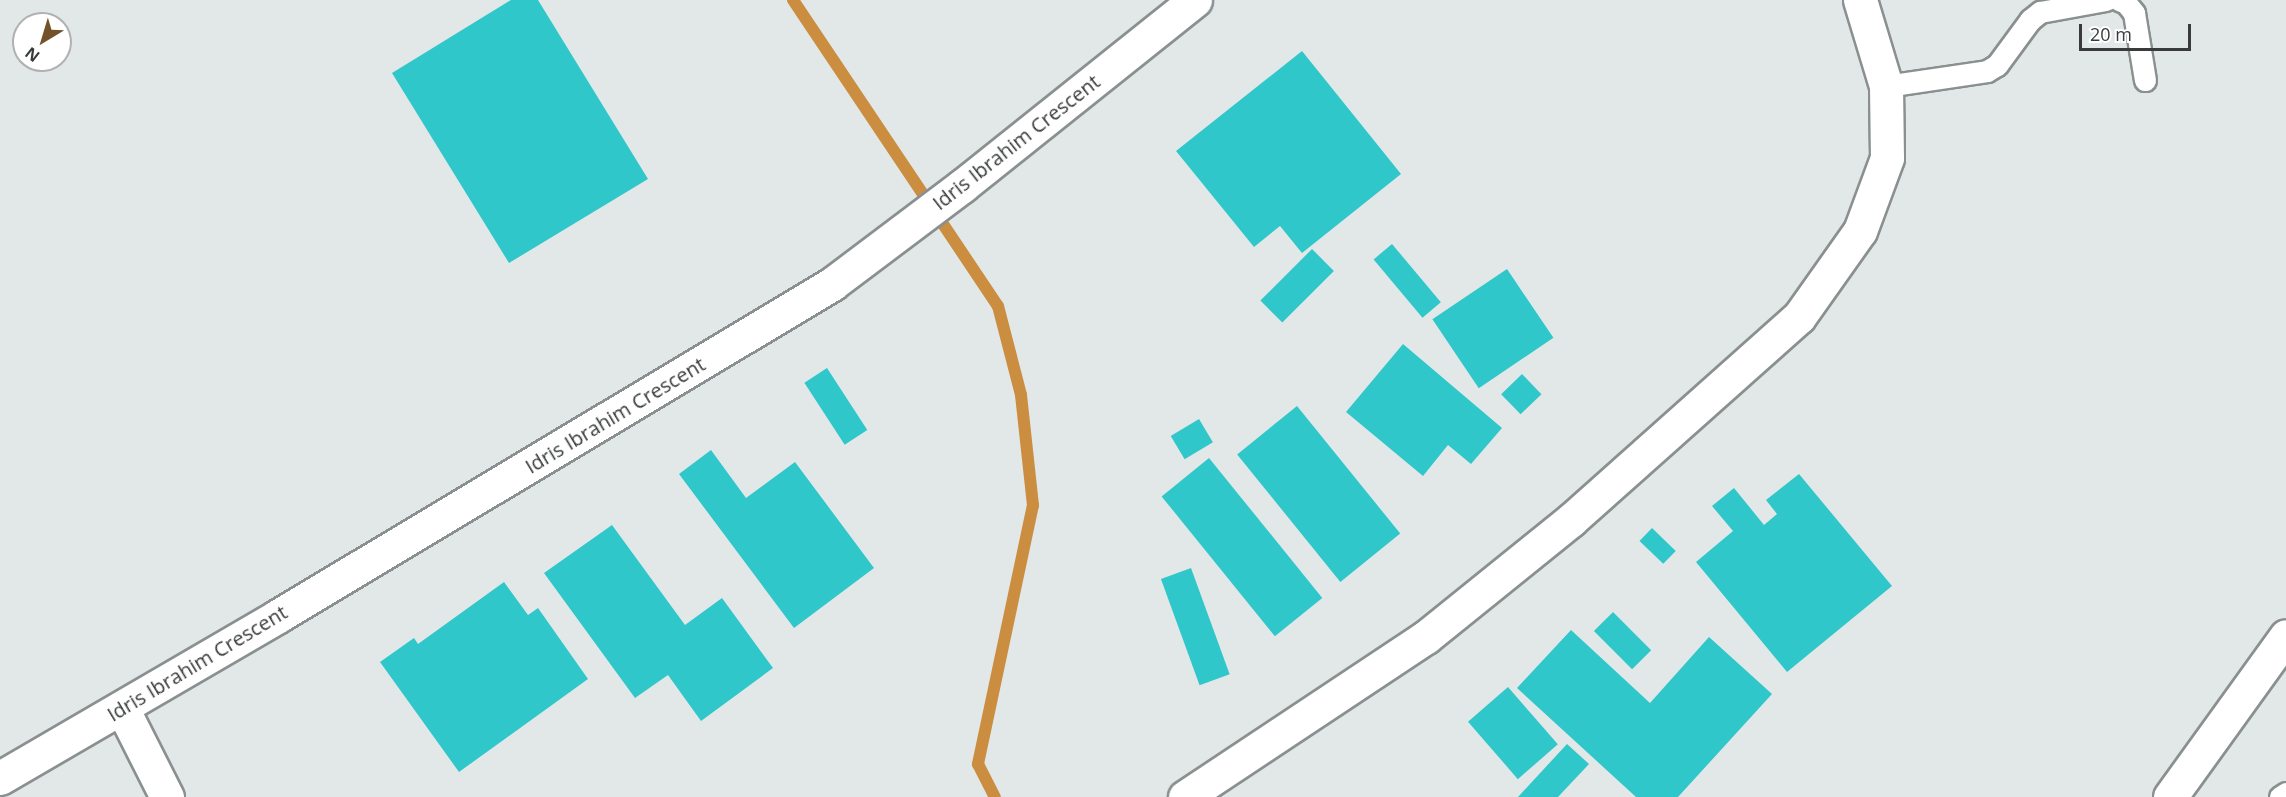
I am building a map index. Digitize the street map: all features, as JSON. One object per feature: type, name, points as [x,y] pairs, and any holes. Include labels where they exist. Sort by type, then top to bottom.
[{"type":"street","name":"Idris Ibrahim Crescent","points":[[0,778],[122,708],[832,284],[962,186],[1195,0]]},
{"type":"street","points":[[1185,797],[1426,637],[1571,520],[1799,316],[1860,231],[1887,158],[1886,86],[1860,0]]},
{"type":"street","points":[[2170,797],[2286,636]]},
{"type":"street","points":[[122,708],[167,797]]},
{"type":"lane","points":[[1886,86],[1986,71],[1997,64],[2030,20],[2040,12],[2106,0]]},
{"type":"lane","points":[[2119,0],[2126,3],[2134,13],[2145,80]]},
{"type":"lane","points":[[2280,797],[2286,793]]},
{"type":"building","points":[[511,0],[538,0],[648,179],[509,263],[392,73]]},
{"type":"building","points":[[1302,51],[1401,174],[1302,253],[1280,226],[1254,247],[1176,151]]},
{"type":"building","points":[[1392,244],[1441,302],[1422,318],[1374,259]]},
{"type":"building","points":[[1312,249],[1334,271],[1282,323],[1260,301]]},
{"type":"building","points":[[1507,269],[1553,338],[1479,388],[1432,319]]},
{"type":"building","points":[[1403,344],[1502,428],[1471,464],[1448,445],[1423,476],[1346,412]]},
{"type":"building","points":[[827,368],[867,430],[845,445],[804,383]]},
{"type":"building","points":[[1522,374],[1541,394],[1521,414],[1501,394]]},
{"type":"building","points":[[1297,406],[1400,533],[1340,582],[1237,454]]},
{"type":"building","points":[[1199,419],[1213,442],[1185,459],[1171,436]]},
{"type":"building","points":[[711,450],[746,498],[795,462],[874,568],[794,628],[679,474]]},
{"type":"building","points":[[1209,458],[1322,598],[1275,636],[1162,496]]},
{"type":"building","points":[[1799,474],[1892,586],[1787,672],[1696,562],[1733,531],[1712,506],[1734,488],[1764,525],[1777,514],[1766,500]]},
{"type":"building","points":[[612,525],[685,625],[722,598],[773,668],[701,721],[668,675],[635,698],[544,573]]},
{"type":"building","points":[[1652,528],[1676,551],[1663,564],[1639,541]]},
{"type":"building","points":[[1191,568],[1230,674],[1200,685],[1161,579]]},
{"type":"building","points":[[504,582],[528,615],[538,608],[588,679],[459,772],[380,662],[414,638],[418,644]]},
{"type":"building","points":[[1613,612],[1651,650],[1632,669],[1594,631]]},
{"type":"building","points":[[1571,630],[1650,703],[1709,637],[1772,694],[1678,797],[1636,797],[1517,688]]},
{"type":"building","points":[[1508,687],[1558,744],[1518,779],[1468,722]]},
{"type":"building","points":[[1567,744],[1589,764],[1558,797],[1518,797]]},
{"type":"waterway","points":[[793,0],[998,306],[1021,395],[1033,505],[978,764],[995,797]]}]
